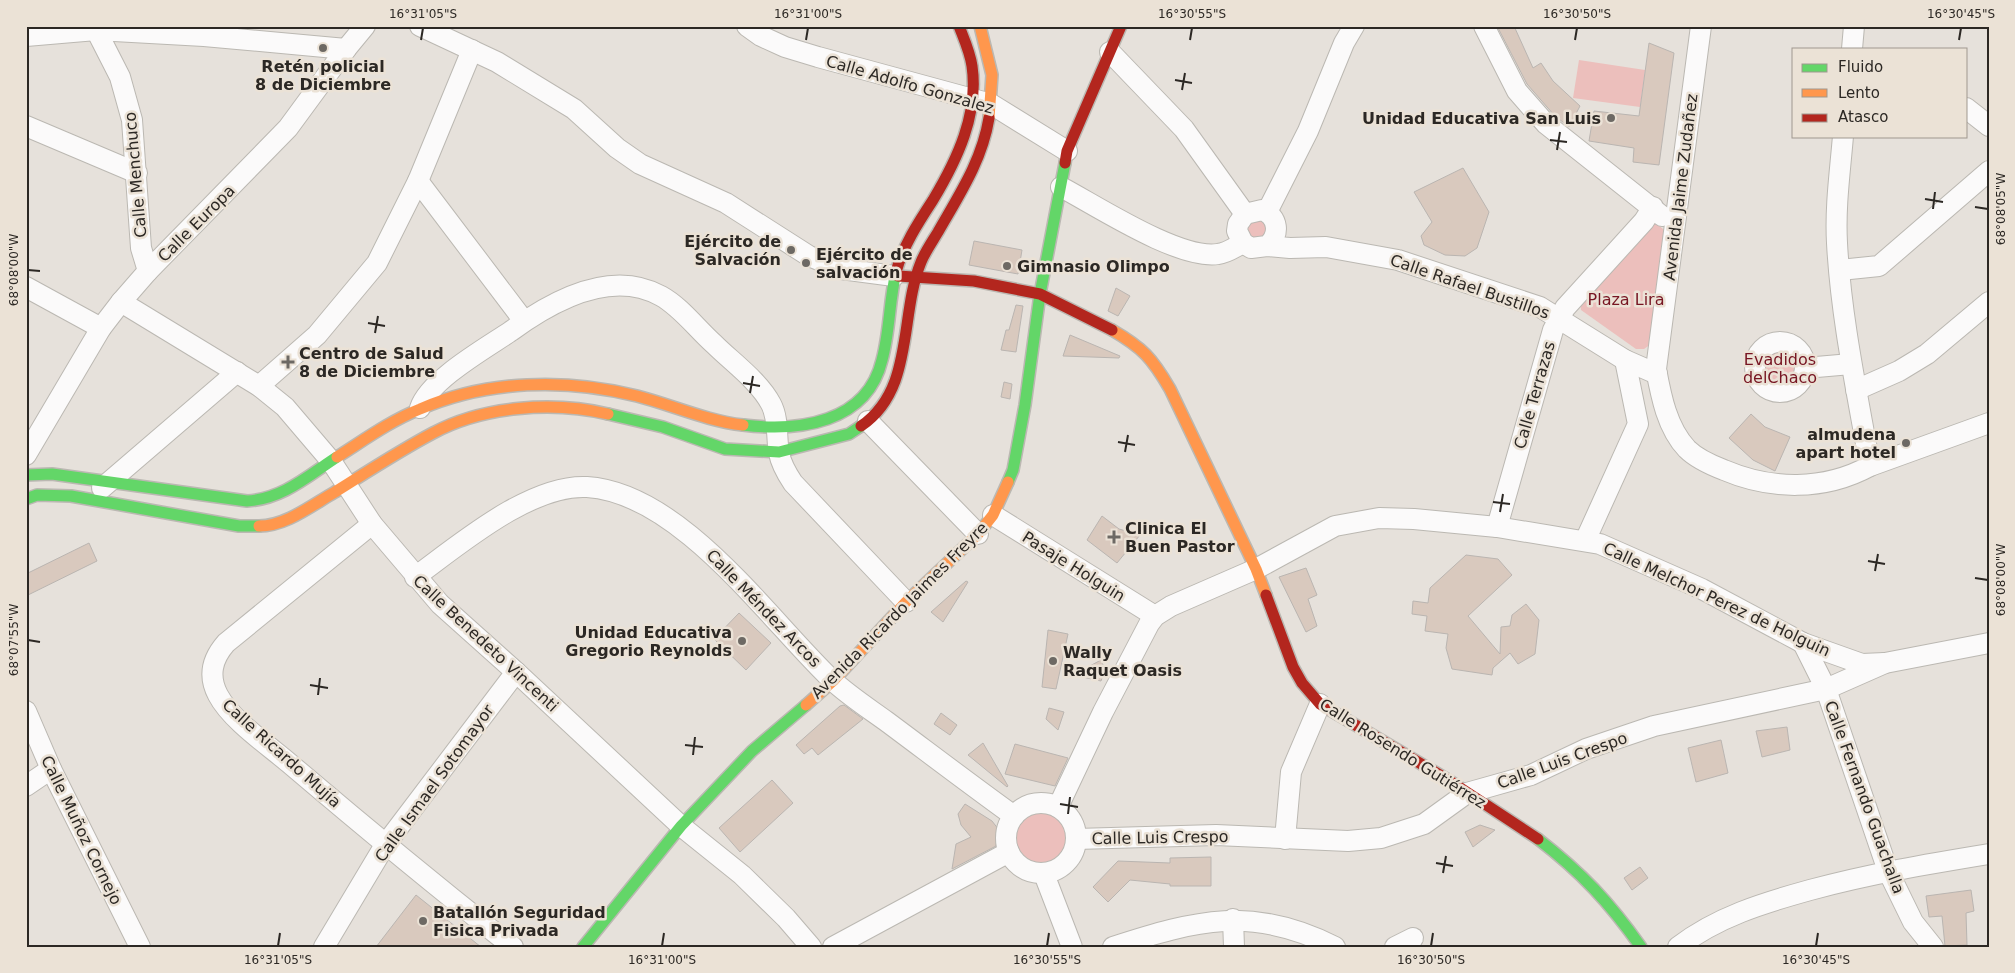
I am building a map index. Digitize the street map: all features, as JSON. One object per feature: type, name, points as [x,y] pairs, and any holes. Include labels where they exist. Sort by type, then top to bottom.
[{"type":"street","name":"Calle Europa","points":[[26,455],[101,328],[148,271],[184,237],[288,128],[365,26]]},
{"type":"street","name":"Calle Rosendo Gutiérrez","points":[[420,26],[497,62],[567,105],[617,148],[640,164],[726,203],[809,256],[841,269],[894,276],[974,281],[1040,294],[1106,327],[1137,346],[1154,362],[1170,389],[1256,569],[1293,667],[1302,683],[1320,704],[1467,793],[1568,860],[1628,924],[1641,947]]},
{"type":"street","name":"Calle Adolfo Gonzalez","points":[[747,26],[769,40],[810,55],[982,101],[1068,151]]},
{"type":"street","points":[[31,497],[53,494],[239,526],[264,526],[295,516],[434,432],[471,418],[510,410],[561,407],[600,412],[663,427],[725,449],[779,452],[849,434],[868,421],[885,404],[902,359],[908,306],[915,277],[932,240],[976,165],[986,135],[982,101],[959,26]]},
{"type":"street","points":[[32,474],[223,498],[260,500],[289,491],[331,460],[420,408],[486,391],[522,385],[564,384],[638,396],[713,420],[746,427],[777,429],[841,414],[850,409],[870,389],[878,376],[885,348],[894,276],[910,237],[947,178],[992,75],[980,26]]},
{"type":"street","name":"Avenida Ricardo Jaimes Freyre","points":[[583,947],[681,826],[752,751],[833,681],[906,602],[978,534],[993,515],[1013,470],[1040,294],[1068,151],[1120,26]]},
{"type":"street","points":[[1267,212],[1308,130],[1344,43],[1354,26]]},
{"type":"street","points":[[1484,26],[1518,91],[1546,124],[1653,207],[1676,229]]},
{"type":"street","name":"Avenida Jaime Zudañez","points":[[1701,26],[1676,229],[1657,350],[1657,374],[1665,410],[1686,448],[1714,466],[1751,481],[1793,485],[1819,484],[1856,473],[1870,466],[1989,424]]},
{"type":"street","points":[[1852,48],[1854,26]]},
{"type":"street","points":[[26,36],[95,28],[346,49]]},
{"type":"street","name":"Calle Menchuco","points":[[95,28],[120,77],[128,101],[132,120],[137,173],[141,248],[148,271]]},
{"type":"street","points":[[259,386],[317,336],[377,263],[418,181],[472,50]]},
{"type":"street","points":[[1110,52],[1184,129],[1245,214]]},
{"type":"street","points":[[1968,110],[1989,126]]},
{"type":"street","points":[[26,126],[137,173]]},
{"type":"street","points":[[1843,138],[1837,242],[1851,364],[1870,466]]},
{"type":"street","points":[[1840,270],[1879,266],[1989,171]]},
{"type":"street","points":[[418,181],[524,321]]},
{"type":"street","points":[[1061,187],[1167,243],[1187,250],[1218,254],[1242,243]]},
{"type":"street","name":"Calle Terrazas","points":[[1497,527],[1546,353],[1560,318],[1565,308],[1644,221],[1653,207]]},
{"type":"street","points":[[1256,209],[1267,212],[1276,226],[1275,238],[1267,246],[1256,249],[1242,243],[1237,231],[1238,224],[1245,214],[1256,209]]},
{"type":"street","name":"Calle Rafael Bustillos","points":[[1267,246],[1290,248],[1326,247],[1398,260],[1540,307],[1624,360],[1657,374]]},
{"type":"street","points":[[420,408],[423,399],[444,378],[524,321],[588,290],[605,285],[624,284],[648,290],[670,302],[755,384],[771,404],[776,416],[779,452],[784,469],[793,484],[906,602]]},
{"type":"street","points":[[26,287],[101,328]]},
{"type":"street","name":"Calle Benedeto Vincenti","points":[[122,302],[259,386],[285,407],[331,460],[372,524],[415,577],[440,604],[681,826],[742,875],[786,918],[811,947]]},
{"type":"street","points":[[1856,390],[1899,371],[1927,354],[1989,302]]},
{"type":"street","points":[[1585,541],[1638,424],[1624,360]]},
{"type":"street","points":[[1806,368],[1851,364]]},
{"type":"street","points":[[89,500],[237,372]]},
{"type":"street","points":[[868,421],[978,534]]},
{"type":"street","name":"Calle Europa","points":[[31,497],[32,474],[42,430]]},
{"type":"street","name":"Calle Méndez Arcos","points":[[415,577],[496,518],[534,500],[568,489],[586,487],[609,491],[630,498],[666,518],[713,553],[833,681],[1014,816]]},
{"type":"street","name":"Pasaje Holguin","points":[[993,515],[1155,616]]},
{"type":"street","name":"Calle Melchor Perez de Holguin","points":[[1058,807],[1103,712],[1155,616],[1171,606],[1256,569],[1335,526],[1379,518],[1405,518],[1497,527],[1600,544],[1658,568],[1803,643],[1862,664],[1885,664]]},
{"type":"street","name":"Calle Ricardo Mujía","points":[[372,524],[226,643],[213,661],[212,671],[215,688],[225,706],[385,845],[513,947]]},
{"type":"street","name":"Calle Fernando Guachalla","points":[[1803,643],[1826,689],[1888,871],[1910,916],[1933,947]]},
{"type":"street","name":"Calle Luis Crespo","points":[[1076,839],[1216,835],[1348,842],[1381,838],[1424,824],[1467,793],[1531,775],[1586,748],[1654,726],[1826,689],[1885,664],[1989,644]]},
{"type":"street","name":"Calle Ismael Sotomayor","points":[[324,947],[385,845],[516,672]]},
{"type":"street","points":[[1285,839],[1291,772],[1320,704]]},
{"type":"street","name":"Calle Muñoz Cornejo","points":[[26,711],[51,769],[140,947]]},
{"type":"street","points":[[26,786],[51,769]]},
{"type":"street","points":[[1049,804],[1058,807],[1072,821],[1076,839],[1075,849],[1063,866],[1044,874],[1027,871],[1019,866],[1009,852],[1006,834],[1014,816],[1030,805],[1049,804]]},
{"type":"street","points":[[833,947],[1009,852]]},
{"type":"street","points":[[1678,947],[1711,925],[1767,902],[1888,871],[1989,854]]},
{"type":"street","points":[[1044,874],[1072,947]]},
{"type":"street","points":[[1113,947],[1188,924],[1233,919],[1292,928],[1335,947]]},
{"type":"street","points":[[1233,919],[1234,947]]},
{"type":"street","points":[[1395,947],[1413,938]]},
{"type":"green space","points":[[1579,60],[1645,70],[1640,107],[1573,98]]},
{"type":"green space","points":[[1255,214],[1271,230],[1255,244],[1243,222]]},
{"type":"green space","name":"Plaza Lira","points":[[1656,223],[1671,236],[1651,344],[1644,349],[1636,349],[1581,310],[1580,296],[1649,224]]},
{"type":"green space","name":"Evadidos delChaco","points":[[1780,349],[1787,350],[1793,355],[1798,361],[1798,375],[1793,381],[1787,386],[1780,387],[1773,386],[1767,381],[1762,375],[1761,368],[1762,361],[1767,355],[1773,350]]},
{"type":"green space","points":[[1037,813],[1047,813],[1061,820],[1068,834],[1068,844],[1061,858],[1047,865],[1037,865],[1027,861],[1020,854],[1016,844],[1016,834],[1020,824],[1027,817]]},
{"type":"building","points":[[1497,26],[1514,26],[1533,68],[1541,63],[1553,81],[1580,106],[1569,127],[1554,115],[1527,84]]},
{"type":"building","points":[[1649,43],[1674,53],[1659,165],[1633,162],[1634,148],[1589,141],[1594,111],[1639,116]]},
{"type":"building","points":[[1463,168],[1489,212],[1477,248],[1465,256],[1445,255],[1424,245],[1421,236],[1432,222],[1414,192]]},
{"type":"building","points":[[974,241],[1022,250],[1018,274],[969,265]]},
{"type":"building","points":[[1116,288],[1130,296],[1118,316],[1108,311]]},
{"type":"building","points":[[1016,305],[1023,306],[1016,352],[1001,350],[1006,330],[1009,330]]},
{"type":"building","points":[[1070,335],[1120,356],[1119,358],[1063,356]]},
{"type":"building","points":[[1004,382],[1012,384],[1010,399],[1001,397]]},
{"type":"building","points":[[1751,414],[1765,427],[1790,437],[1775,471],[1753,460],[1729,438]]},
{"type":"building","name":"Clinica El Buen Pastor","points":[[1102,516],[1119,529],[1140,535],[1117,563],[1087,540]]},
{"type":"building","points":[[89,543],[97,561],[26,596],[26,574]]},
{"type":"building","points":[[1466,555],[1498,559],[1512,575],[1468,616],[1500,654],[1501,627],[1510,626],[1512,615],[1526,604],[1539,620],[1535,654],[1518,664],[1510,653],[1493,668],[1492,675],[1452,669],[1446,648],[1448,634],[1425,631],[1427,616],[1412,614],[1413,601],[1428,603],[1430,588]]},
{"type":"building","points":[[1306,568],[1317,595],[1308,599],[1317,626],[1306,632],[1279,577]]},
{"type":"building","points":[[966,581],[968,582],[943,622],[931,612]]},
{"type":"building","name":"Unidad Educativa Gregorio Reynolds","points":[[739,613],[771,643],[746,670],[714,639]]},
{"type":"building","name":"Wally Raquet Oasis","points":[[1048,630],[1068,634],[1056,689],[1042,687]]},
{"type":"building","points":[[1101,660],[1105,670],[1101,681],[1073,675]]},
{"type":"building","points":[[844,705],[863,719],[818,755],[812,748],[804,754],[796,745],[840,706]]},
{"type":"building","points":[[1049,708],[1064,712],[1058,730],[1046,719]]},
{"type":"building","points":[[941,713],[957,725],[950,735],[934,724]]},
{"type":"building","points":[[1787,727],[1790,750],[1762,757],[1756,731]]},
{"type":"building","points":[[1721,740],[1728,773],[1696,782],[1688,748]]},
{"type":"building","points":[[983,743],[1008,786],[1007,787],[968,755]]},
{"type":"building","points":[[1015,744],[1068,758],[1055,786],[1005,774]]},
{"type":"building","points":[[772,780],[793,803],[740,852],[719,828]]},
{"type":"building","points":[[965,804],[992,821],[999,830],[996,846],[952,869],[956,844],[971,837],[961,825],[958,814]]},
{"type":"building","points":[[1480,825],[1495,830],[1473,847],[1465,832]]},
{"type":"building","points":[[1211,857],[1211,886],[1170,886],[1170,884],[1130,880],[1108,902],[1093,887],[1118,861],[1170,863],[1170,858]]},
{"type":"building","points":[[1640,867],[1648,878],[1632,890],[1624,878]]},
{"type":"building","points":[[1971,890],[1974,911],[1966,913],[1967,945],[1945,946],[1942,916],[1929,917],[1926,896]]},
{"type":"building","name":"Batallón Seguridad Fisica Privada","points":[[416,895],[481,947],[376,947]]},
{"type":"traffic: fast","points":[[1008,482],[1013,470],[1025,405],[1040,294],[1065,163]]},
{"type":"traffic: fast","points":[[743,425],[786,427],[808,424],[828,419],[846,410],[862,398],[874,381],[882,360],[896,272]]},
{"type":"traffic: fast","points":[[608,414],[663,427],[725,449],[779,452],[849,434],[861,426]]},
{"type":"traffic: fast","points":[[26,475],[52,474],[247,501],[272,496],[284,491],[337,457]]},
{"type":"traffic: fast","points":[[26,499],[37,495],[71,496],[239,526],[259,526]]},
{"type":"traffic: fast","points":[[583,947],[681,826],[752,751],[806,705]]},
{"type":"traffic: fast","points":[[1538,839],[1594,889],[1618,916],[1641,947]]},
{"type":"traffic: slow","points":[[980,26],[992,75],[989,118]]},
{"type":"traffic: slow","points":[[1112,330],[1132,342],[1152,361],[1170,389],[1256,569],[1266,595]]},
{"type":"traffic: slow","points":[[337,457],[388,425],[420,409],[446,399],[499,387],[555,385],[583,386],[610,390],[637,396],[716,420],[743,425]]},
{"type":"traffic: slow","points":[[259,526],[279,523],[289,519],[420,440],[453,424],[474,417],[519,408],[542,407],[587,410],[608,414]]},
{"type":"traffic: slow","points":[[806,705],[833,681],[906,602],[978,534],[993,515],[1008,482]]},
{"type":"traffic: jam","points":[[896,272],[911,235],[933,200],[958,153],[969,119],[972,102],[972,66],[959,26]]},
{"type":"traffic: jam","points":[[1065,163],[1067,151],[1121,26]]},
{"type":"traffic: jam","points":[[861,426],[878,411],[890,392],[898,372],[914,283],[921,262],[969,177],[981,149],[989,118]]},
{"type":"traffic: jam","points":[[898,276],[974,281],[1040,294],[1112,330]]},
{"type":"traffic: jam","points":[[1266,595],[1293,667],[1302,683],[1320,704],[1450,781],[1538,839]]},
{"type":"place","name":"Retén policial 8 de Diciembre","points":[[323,48]]},
{"type":"place","name":"Unidad Educativa San Luis","points":[[1611,118]]},
{"type":"place","name":"Ejército de Salvación","points":[[791,250]]},
{"type":"place","name":"Ejército de salvación","points":[[806,263]]},
{"type":"place","name":"Gimnasio Olimpo","points":[[1007,266]]},
{"type":"place","name":"Centro de Salud 8 de Diciembre","points":[[288,362]]},
{"type":"place","name":"almudena apart hotel","points":[[1906,443]]},
{"type":"place","name":"Clinica El Buen Pastor","points":[[1114,537]]},
{"type":"place","name":"Unidad Educativa Gregorio Reynolds","points":[[742,641]]},
{"type":"place","name":"Wally Raquet Oasis","points":[[1053,661]]},
{"type":"place","name":"Batallón Seguridad Fisica Privada","points":[[423,921]]}]
